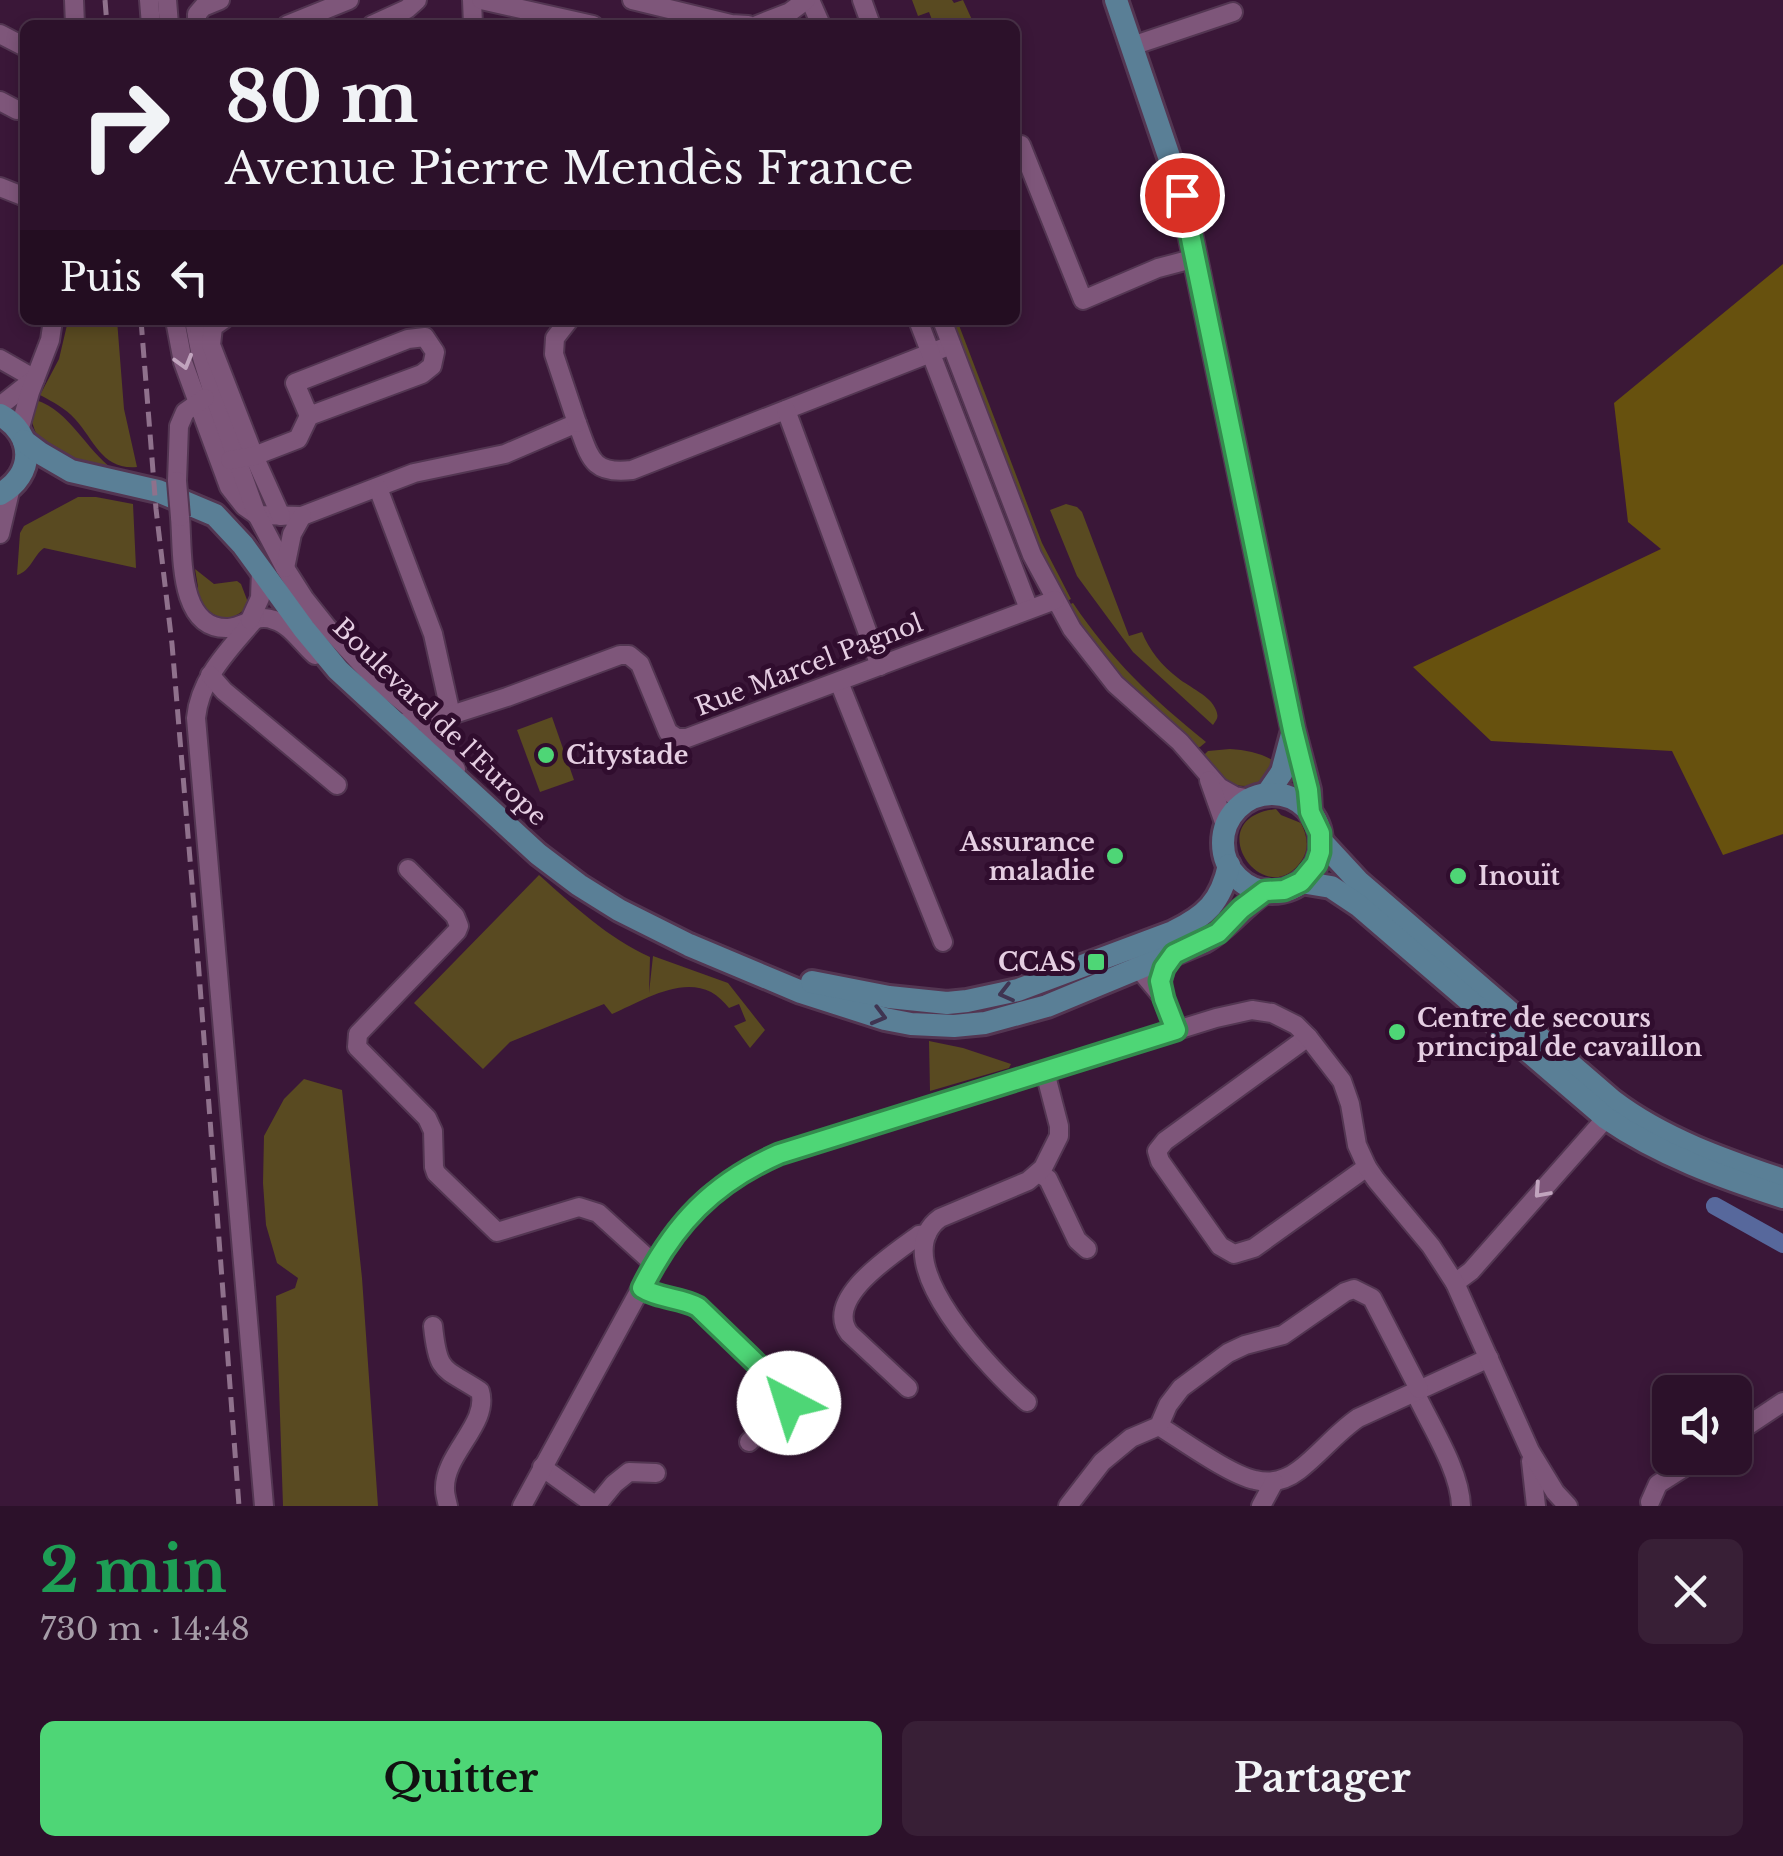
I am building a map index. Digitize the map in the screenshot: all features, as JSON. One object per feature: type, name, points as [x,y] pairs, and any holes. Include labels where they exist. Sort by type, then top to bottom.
[{"type":"main road","points":[[1116,0],[1182,195],[1310,812]]},
{"type":"main road","name":"Boulevard de l'Europe","points":[[0,416],[14,424],[40,454],[71,471],[158,491],[216,515],[338,670],[538,854],[579,886],[654,929],[818,998],[885,1019],[933,1026],[985,1023],[1018,1016],[1080,994],[1218,933],[1265,891]]},
{"type":"main road","points":[[9,488],[20,476],[26,459],[22,436]]},
{"type":"main road","name":"Boulevard de l'Europe","points":[[9,488],[47,474],[71,471]]},
{"type":"main road","points":[[1259,797],[1290,798],[1310,812],[1318,825],[1321,841],[1316,864],[1301,882],[1284,890],[1265,891],[1244,883],[1224,853],[1226,828],[1240,806],[1259,797],[1282,772],[1293,730]]},
{"type":"main road","points":[[1321,841],[1358,880],[1624,1109],[1671,1136],[1783,1180]]},
{"type":"main road","points":[[1195,921],[1216,899],[1229,865]]},
{"type":"main road","points":[[1301,882],[1331,887],[1358,905],[1606,1118],[1635,1138],[1686,1162],[1783,1197]]},
{"type":"main road","name":"Boulevard de l'Europe","points":[[689,945],[832,987],[947,1003],[1018,990],[1195,921]]},
{"type":"street","points":[[197,20],[203,7],[220,0]]},
{"type":"street","points":[[300,20],[350,0]]},
{"type":"street","points":[[383,20],[417,0]]},
{"type":"street","points":[[481,0],[570,20]]},
{"type":"street","points":[[632,0],[714,20]]},
{"type":"street","points":[[770,20],[798,9]]},
{"type":"street","points":[[1132,46],[1233,12]]},
{"type":"street","points":[[1020,145],[1083,300],[1158,268],[1196,258]]},
{"type":"street","points":[[22,436],[52,325]]},
{"type":"street","points":[[175,325],[183,362],[281,516]]},
{"type":"street","points":[[195,325],[216,454],[229,488],[257,515],[302,516],[424,471],[504,454],[577,424]]},
{"type":"street","points":[[215,325],[211,345],[246,458],[257,515],[285,568],[327,628],[376,680],[424,719],[433,738],[477,797]]},
{"type":"street","points":[[565,325],[556,338],[554,354],[577,424],[590,458],[605,470],[618,472],[632,470],[951,345]]},
{"type":"street","points":[[920,325],[1029,609]]},
{"type":"street","points":[[944,325],[1032,555],[1072,629],[1116,684],[1180,742],[1207,775],[1226,792],[1259,797]]},
{"type":"street","points":[[216,454],[232,461],[298,439],[309,416],[422,374],[432,366],[435,352],[425,337],[408,339],[295,382],[309,416]]},
{"type":"street","points":[[0,359],[35,379]]},
{"type":"street","points":[[0,406],[35,379]]},
{"type":"street","points":[[205,398],[185,412],[179,426],[177,481],[190,603],[218,637],[215,668],[224,691],[337,785]]},
{"type":"street","points":[[786,410],[880,666]]},
{"type":"street","points":[[0,534],[9,488]]},
{"type":"street","points":[[378,488],[432,634],[451,715]]},
{"type":"street","points":[[285,568],[292,534],[302,516]]},
{"type":"street","points":[[261,570],[260,598],[253,620],[215,668],[198,698],[196,718],[264,1506]]},
{"type":"street","name":"Rue Marcel Pagnol","points":[[396,724],[451,715],[620,654],[640,664],[668,732],[687,738],[1055,600]]},
{"type":"street","points":[[211,625],[232,628],[253,620],[277,620],[338,670]]},
{"type":"street","points":[[839,682],[943,942]]},
{"type":"street","points":[[1207,775],[1226,828]]},
{"type":"street","points":[[408,869],[455,916],[459,926],[358,1034],[356,1047],[427,1118],[433,1131],[436,1172],[497,1232],[586,1208],[598,1212],[654,1264]]},
{"type":"street","points":[[1164,999],[1138,964],[1142,954],[1181,936],[1195,921]]},
{"type":"street","points":[[1174,954],[1160,981],[1176,1030]]},
{"type":"street","points":[[522,1506],[654,1264],[692,1212],[729,1180],[779,1154],[1176,1030],[1252,1010],[1272,1013],[1296,1025],[1342,1081],[1357,1145],[1368,1166],[1455,1282],[1530,1451],[1554,1492],[1568,1506]]},
{"type":"street","points":[[1308,1037],[1165,1141],[1157,1152],[1160,1162],[1220,1246],[1234,1254],[1254,1248],[1368,1166]]},
{"type":"street","points":[[1027,1402],[964,1336],[932,1286],[925,1259],[931,1224],[1039,1173],[1058,1136],[1057,1114],[1045,1072]]},
{"type":"street","points":[[1455,1282],[1471,1270],[1606,1118]]},
{"type":"street","points":[[1039,1173],[1048,1179],[1076,1240],[1087,1249]]},
{"type":"street","points":[[908,1388],[849,1332],[842,1318],[859,1283],[919,1234],[927,1234]]},
{"type":"street","points":[[642,1288],[698,1307],[785,1391],[789,1403],[749,1442]]},
{"type":"street","points":[[1068,1506],[1102,1462],[1131,1438],[1159,1426],[1181,1388],[1228,1353],[1284,1334],[1354,1289],[1372,1298],[1452,1470],[1461,1506]]},
{"type":"street","points":[[433,1326],[436,1358],[446,1372],[480,1391],[484,1402],[448,1468],[444,1488],[448,1506]]},
{"type":"street","points":[[1159,1426],[1232,1471],[1252,1480],[1274,1482],[1294,1474],[1358,1418],[1489,1358]]},
{"type":"street","points":[[1752,1423],[1783,1402]]},
{"type":"street","points":[[1530,1451],[1536,1506]]},
{"type":"street","points":[[542,1467],[596,1506],[629,1472],[656,1473]]},
{"type":"street","points":[[1647,1505],[1658,1484],[1672,1475]]},
{"type":"street","points":[[1261,1506],[1274,1482]]},
{"type":"shaded area","points":[[912,0],[963,0],[972,20],[932,20],[929,12],[918,16]]},
{"type":"shaded area","points":[[1783,264],[1783,834],[1723,855],[1672,751],[1491,741],[1413,667],[1661,549],[1628,522],[1614,403]]},
{"type":"shaded area","points":[[67,325],[117,325],[124,409],[137,467],[125,467],[107,459],[71,415],[40,395],[59,359]]},
{"type":"shaded area","points":[[952,325],[959,325],[1042,543],[1071,599],[1065,602],[1035,544]]},
{"type":"shaded area","points":[[36,400],[59,413],[114,470],[66,459],[37,437],[31,419]]},
{"type":"shaded area","points":[[78,497],[133,504],[136,568],[44,548],[17,575],[24,526]]},
{"type":"shaded area","points":[[1066,504],[1082,512],[1129,636],[1142,632],[1167,668],[1210,700],[1217,715],[1213,725],[1133,652],[1077,576],[1050,510]]},
{"type":"shaded area","points":[[195,569],[214,584],[237,581],[249,605],[226,618],[212,613],[195,594]]},
{"type":"shaded area","points":[[1073,603],[1134,678],[1206,742],[1197,747],[1119,674],[1068,605]]},
{"type":"shaded area","name":"Citystade","points":[[552,717],[574,780],[540,792],[517,730]]},
{"type":"shaded area","points":[[1230,749],[1254,752],[1276,762],[1265,783],[1236,785],[1217,772],[1204,755]]},
{"type":"shaded area","points":[[1276,809],[1301,823],[1307,846],[1302,860],[1287,874],[1271,877],[1257,871],[1240,844],[1242,829],[1253,816]]},
{"type":"shaded area","points":[[539,875],[606,931],[650,957],[649,993],[653,956],[728,983],[765,1030],[750,1048],[734,1026],[746,1021],[739,1004],[729,1008],[714,994],[686,987],[647,998],[612,1014],[604,1004],[510,1042],[483,1069],[414,1003]]},
{"type":"shaded area","points":[[929,1041],[1011,1064],[1009,1068],[930,1091]]},
{"type":"shaded area","points":[[304,1079],[342,1090],[362,1278],[378,1506],[283,1506],[276,1296],[295,1288],[298,1278],[277,1263],[266,1225],[264,1136],[284,1099]]},
{"type":"waterway","points":[[1715,1206],[1783,1244]]},
{"type":"railway","points":[[105,0],[107,20]]},
{"type":"railway","points":[[141,325],[195,919],[239,1506]]},
{"type":"place","name":"Citystade","points":[[546,755]]},
{"type":"place","name":"Assurance maladie","points":[[1115,856]]},
{"type":"place","name":"Inouït","points":[[1458,876]]},
{"type":"place","name":"CCAS","points":[[1096,962]]},
{"type":"place","name":"Centre de secours principal de cavaillon","points":[[1397,1032]]},
{"type":"route","points":[[789,1403],[785,1391],[698,1307],[642,1288],[654,1264],[692,1212],[729,1180],[779,1154],[1176,1030],[1160,981],[1174,954],[1218,933],[1265,891],[1284,890],[1301,882],[1310,874],[1320,852],[1320,833],[1310,812],[1182,195]]}]
